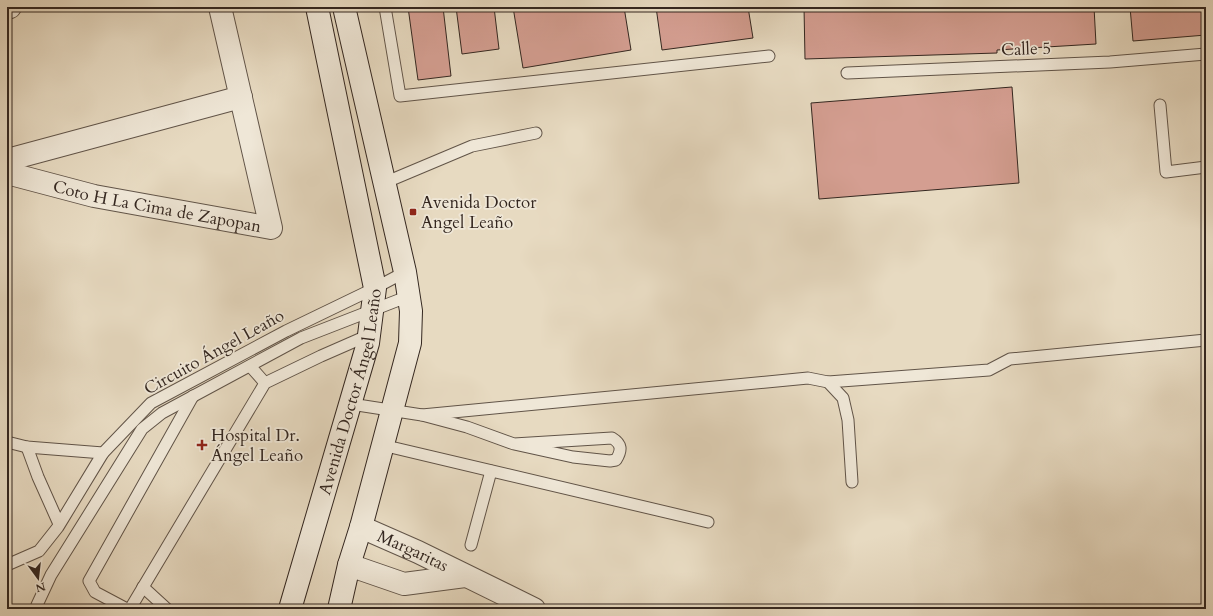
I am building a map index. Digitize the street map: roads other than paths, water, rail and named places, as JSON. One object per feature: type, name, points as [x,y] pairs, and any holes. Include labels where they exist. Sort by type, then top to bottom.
[{"type":"street","name":"Coto H La Cima de Zapopan","points":[[7,173],[94,196],[271,228],[220,7]]},
{"type":"street","name":"Avenida Doctor Ángel Leaño","points":[[290,609],[368,343],[374,288],[317,7]]},
{"type":"street","points":[[339,609],[349,564],[410,343],[411,311],[405,272],[344,7]]},
{"type":"street","points":[[7,160],[241,97]]},
{"type":"street","name":"Margaritas","points":[[360,528],[418,552],[534,609]]},
{"type":"street","name":"Margaritas","points":[[349,564],[404,584],[465,576]]},
{"type":"lane","points":[[386,7],[400,96],[769,56]]},
{"type":"lane","name":"Calle 5","points":[[847,73],[1110,62],[1206,54]]},
{"type":"lane","points":[[1160,104],[1166,172],[1206,167]]},
{"type":"lane","points":[[384,183],[472,146],[536,133]]},
{"type":"lane","name":"Circuito Ángel Leaño","points":[[7,565],[39,551],[59,524],[104,453],[151,403],[286,331],[405,272]]},
{"type":"lane","points":[[36,609],[51,574],[142,429],[162,413],[301,338],[409,296]]},
{"type":"lane","points":[[193,396],[89,581],[95,592],[128,609],[143,587],[265,383],[369,335]]},
{"type":"lane","points":[[422,415],[808,378],[828,382],[989,370],[1010,360],[1206,340]]},
{"type":"lane","points":[[250,366],[265,383]]},
{"type":"lane","points":[[828,382],[843,398],[848,420],[852,482]]},
{"type":"lane","points":[[350,404],[422,415],[467,427],[514,444],[573,457],[610,461],[616,460],[620,450],[620,445],[612,438],[514,444]]},
{"type":"lane","points":[[466,411],[467,427]]},
{"type":"lane","points":[[7,442],[27,447],[104,453]]},
{"type":"lane","points":[[382,445],[708,522]]},
{"type":"lane","points":[[27,447],[38,477],[59,524]]},
{"type":"lane","points":[[471,545],[491,471]]},
{"type":"lane","points":[[143,587],[166,609]]},
{"type":"place","name":"Avenida Doctor Angel Leaño","points":[[413,212]]},
{"type":"place","name":"Hospital Dr. Ángel Leaño","points":[[202,445]]}]
